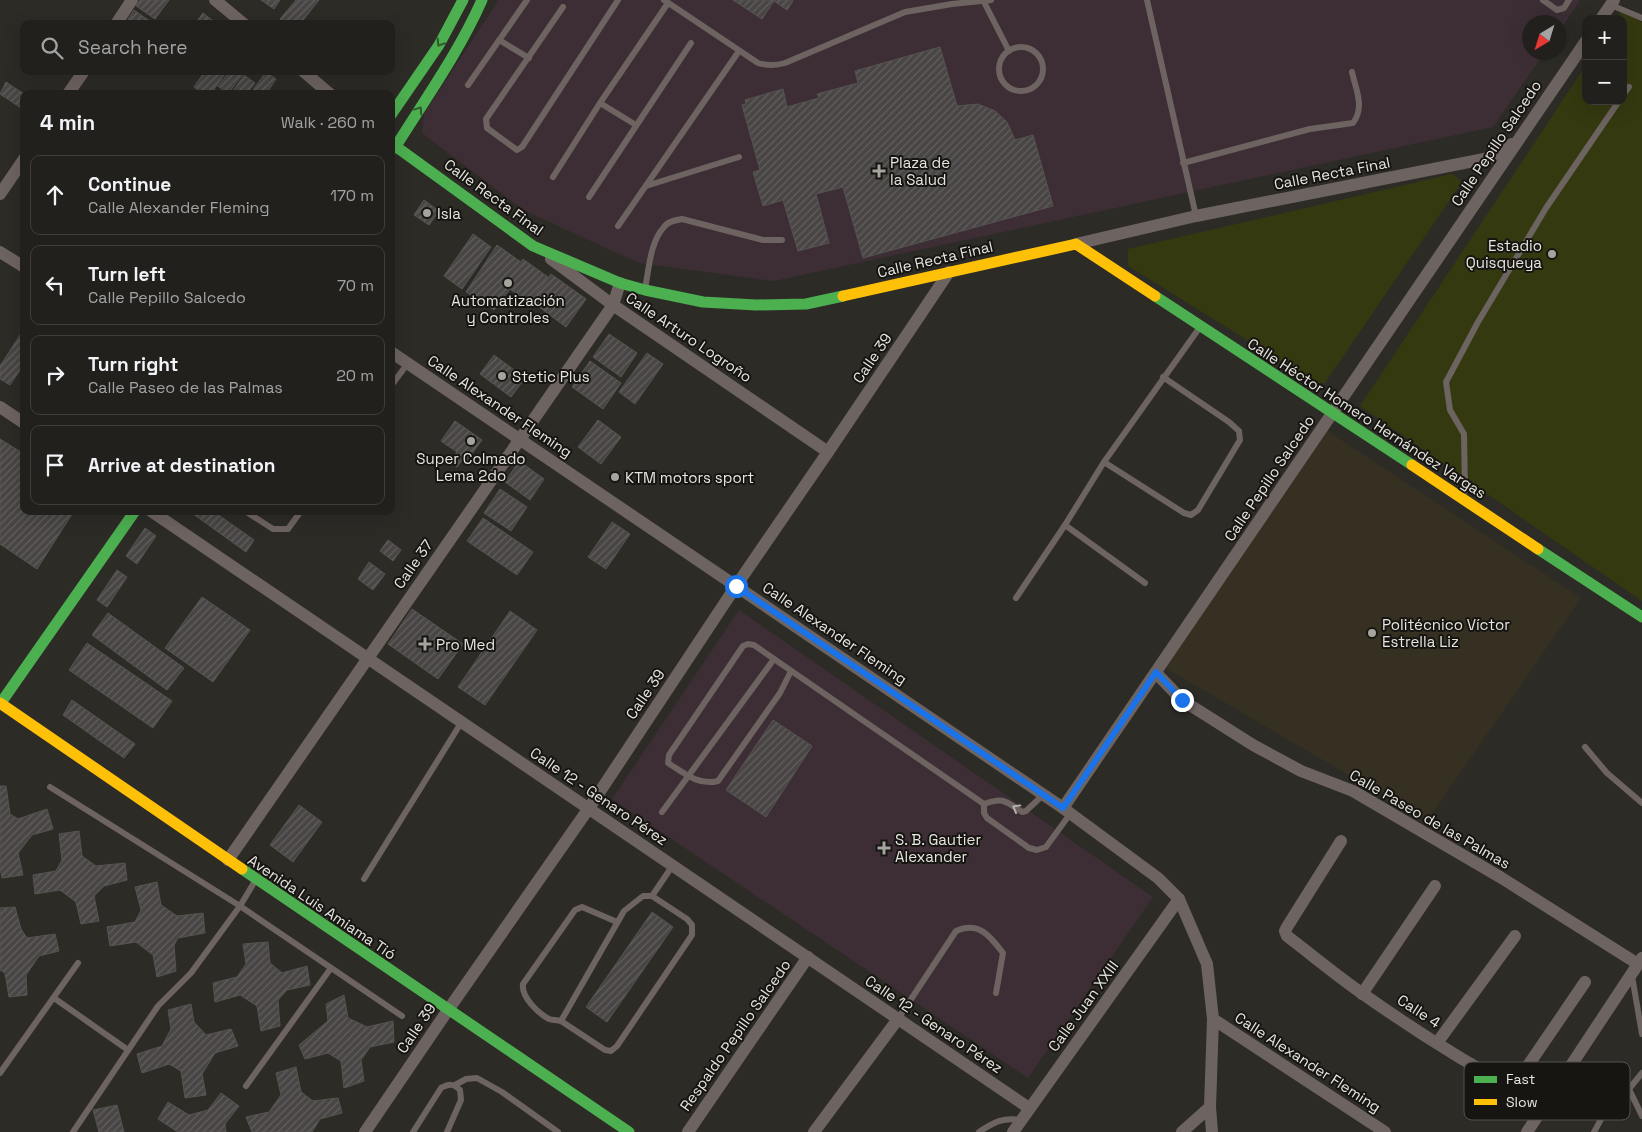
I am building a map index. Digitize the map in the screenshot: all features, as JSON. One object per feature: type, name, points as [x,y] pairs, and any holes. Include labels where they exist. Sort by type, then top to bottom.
[{"type":"street","points":[[119,20],[132,0]]},
{"type":"street","points":[[215,0],[239,20]]},
{"type":"street","points":[[395,109],[453,23],[463,0]]},
{"type":"street","points":[[395,143],[442,77],[465,39],[482,0]]},
{"type":"street","points":[[1604,15],[1612,2]]},
{"type":"street","name":"Calle Pepillo Salcedo","points":[[1066,811],[1156,672],[1582,47]]},
{"type":"street","points":[[71,90],[81,75]]},
{"type":"street","points":[[308,75],[325,90]]},
{"type":"street","name":"Calle Recta Final","points":[[395,147],[534,246],[620,283],[645,290],[703,302],[756,305],[806,304],[1196,216],[1488,158],[1517,141]]},
{"type":"street","points":[[0,194],[20,167]]},
{"type":"street","name":"Calle Héctor Homero Hernández Vargas","points":[[1076,244],[1642,617]]},
{"type":"street","name":"Calle Arturo Logroño","points":[[534,246],[613,305],[828,452]]},
{"type":"street","points":[[0,252],[20,264]]},
{"type":"street","name":"Calle 39","points":[[365,1132],[589,808],[736,586],[949,272]]},
{"type":"street","name":"Calle 37","points":[[228,860],[613,305],[620,283]]},
{"type":"street","name":"Calle Alexander Fleming","points":[[395,355],[1043,795],[1158,878],[1179,899]]},
{"type":"street","points":[[0,407],[20,420]]},
{"type":"street","points":[[0,703],[132,515]]},
{"type":"street","name":"Calle 12 - Genaro Pérez","points":[[157,515],[1029,1108]]},
{"type":"street","name":"Calle Paseo de las Palmas","points":[[1156,672],[1182,700],[1253,745],[1301,771],[1353,791],[1416,827],[1500,877],[1638,969]]},
{"type":"street","name":"Avenida Luis Amiama Tió","points":[[0,703],[629,1132]]},
{"type":"street","name":"Calle 4","points":[[1341,841],[1285,931],[1287,936],[1362,994],[1467,1062]]},
{"type":"street","points":[[1362,994],[1435,886]]},
{"type":"street","points":[[1179,899],[1206,964],[1213,1018],[1210,1107],[1212,1132]]},
{"type":"street","name":"Calle Juan XXIII","points":[[1013,1132],[1179,899]]},
{"type":"street","points":[[1436,1043],[1515,936]]},
{"type":"street","name":"Respaldo Pepillo Salcedo","points":[[688,1132],[808,957]]},
{"type":"street","points":[[1574,1062],[1638,969]]},
{"type":"street","points":[[1530,1062],[1585,982]]},
{"type":"street","points":[[814,1132],[898,1018]]},
{"type":"street","name":"Calle Alexander Fleming","points":[[1213,1018],[1385,1132]]},
{"type":"street","points":[[1182,1132],[1210,1107]]},
{"type":"street","points":[[1527,1132],[1535,1120]]},
{"type":"lane","points":[[468,85],[527,0]]},
{"type":"lane","points":[[563,7],[486,119],[486,128],[517,150],[522,147],[618,0]]},
{"type":"lane","points":[[1146,0],[1196,216]]},
{"type":"lane","points":[[1543,0],[1557,10],[1564,8],[1569,0]]},
{"type":"lane","points":[[553,177],[666,2],[758,63],[777,66],[906,12],[952,4],[988,1],[1009,51]]},
{"type":"lane","points":[[1612,2],[1642,18]]},
{"type":"lane","points":[[499,40],[529,58]]},
{"type":"lane","points":[[589,197],[691,42]]},
{"type":"lane","points":[[1015,48],[1028,49],[1039,57],[1042,70],[1038,83],[1032,88],[1019,91],[1006,86],[1002,81],[999,68],[1004,55],[1009,51],[1015,48]]},
{"type":"lane","points":[[618,226],[739,51]]},
{"type":"lane","points":[[1183,163],[1310,129],[1353,122],[1359,115],[1360,107],[1352,72]]},
{"type":"lane","points":[[600,103],[636,125]]},
{"type":"lane","points":[[1461,498],[1465,490],[1464,434],[1450,410],[1446,382],[1478,322],[1546,208],[1616,105]]},
{"type":"lane","points":[[646,186],[739,157]]},
{"type":"lane","points":[[645,290],[658,236],[664,225],[673,220],[682,219],[763,240],[782,240]]},
{"type":"lane","points":[[1016,598],[1104,462],[1200,326]]},
{"type":"lane","points":[[395,381],[408,364]]},
{"type":"lane","points":[[1104,462],[1184,514],[1191,515],[1198,510],[1240,440],[1239,431],[1229,422],[1163,377]]},
{"type":"lane","points":[[251,515],[273,529],[288,529],[298,515]]},
{"type":"lane","points":[[1065,525],[1145,583]]},
{"type":"lane","points":[[791,671],[780,693],[718,781],[704,783],[688,777],[668,762],[669,755],[743,646],[748,644],[754,645],[984,804]]},
{"type":"lane","points":[[662,812],[774,659]]},
{"type":"lane","points":[[364,879],[461,723]]},
{"type":"lane","points":[[1585,747],[1607,773],[1642,803]]},
{"type":"lane","points":[[50,787],[240,906],[402,1016]]},
{"type":"lane","points":[[984,804],[997,799],[1022,812],[1026,811],[1043,795]]},
{"type":"lane","points":[[984,804],[984,813],[987,818],[1029,848],[1037,850],[1046,847],[1066,811]]},
{"type":"lane","points":[[652,896],[673,865]]},
{"type":"lane","points":[[73,1132],[158,1006],[191,973],[240,906],[256,879]]},
{"type":"lane","points":[[561,1021],[617,922],[634,901],[643,896],[652,896],[687,919],[692,925],[692,935],[617,1046],[611,1051],[605,1050],[561,1021],[547,1018],[528,1001],[522,989],[575,910],[582,907],[617,922]]},
{"type":"lane","points":[[898,1018],[956,931],[966,926],[976,928],[991,936],[1003,953],[996,993]]},
{"type":"lane","points":[[0,1074],[78,963]]},
{"type":"lane","points":[[246,1086],[331,968]]},
{"type":"lane","points":[[1638,969],[1642,1034]]},
{"type":"lane","points":[[54,998],[128,1050]]},
{"type":"lane","points":[[1630,1088],[1642,1073]]},
{"type":"lane","points":[[455,1085],[466,1079],[476,1078],[502,1092],[558,1132]]},
{"type":"lane","points":[[413,1132],[441,1088],[449,1084],[455,1085],[460,1090],[461,1100],[446,1132]]},
{"type":"lane","points":[[1630,1091],[1642,1116]]},
{"type":"lane","points":[[979,1132],[1000,1120],[1010,1118],[1021,1120]]},
{"type":"lane","points":[[1594,1132],[1601,1120]]},
{"type":"shaded area","name":"Plaza de la Salud","points":[[498,0],[1580,0],[1567,20],[1567,15],[1522,15],[1522,60],[1539,60],[1493,127],[774,281],[639,263],[523,210],[422,133],[424,114]]},
{"type":"shaded area","name":"Politécnico Víctor Estrella Liz","points":[[1326,430],[1581,598],[1427,821],[1164,667]]},
{"type":"shaded area","name":"S. B. Gautier Alexander","points":[[739,610],[1153,897],[1028,1078],[612,799]]},
{"type":"green space","name":"Estadio Quisqueya","points":[[1621,12],[1642,22],[1642,601],[1360,406],[1582,71],[1582,105],[1627,105],[1627,15],[1619,15]]},
{"type":"green space","points":[[1452,174],[1462,182],[1325,383],[1316,383],[1128,266],[1128,249]]},
{"type":"building","points":[[140,0],[169,0],[155,19],[136,6]]},
{"type":"building","points":[[261,0],[280,0],[274,9]]},
{"type":"building","points":[[296,0],[319,0],[303,20],[280,19]]},
{"type":"building","points":[[733,0],[793,1],[787,10],[774,1],[762,19]]},
{"type":"building","points":[[134,10],[148,20],[128,20]]},
{"type":"building","points":[[203,13],[212,20],[198,20]]},
{"type":"building","points":[[940,47],[957,106],[978,104],[995,111],[1007,122],[1015,140],[1033,135],[1053,206],[863,258],[843,187],[816,194],[829,243],[798,251],[783,200],[763,206],[753,172],[760,170],[742,105],[746,104],[745,100],[783,89],[787,107],[819,98],[817,94],[858,83],[855,71]]},
{"type":"building","points":[[202,75],[224,75],[214,90],[198,90],[194,87]]},
{"type":"building","points":[[227,75],[242,75],[231,90],[223,90],[218,86]]},
{"type":"building","points":[[244,75],[255,83],[249,90],[234,90]]},
{"type":"building","points":[[264,75],[270,75],[276,79],[269,90],[253,90]]},
{"type":"building","points":[[6,82],[20,91],[20,107],[0,94]]},
{"type":"building","name":"Isla","points":[[424,200],[439,211],[429,225],[414,215]]},
{"type":"building","points":[[473,234],[491,247],[462,289],[444,276]]},
{"type":"building","name":"Automatización y Controles","points":[[497,245],[521,262],[523,259],[548,277],[529,304],[510,289],[494,310],[466,292]]},
{"type":"building","points":[[551,274],[586,299],[566,327],[531,301]]},
{"type":"building","points":[[609,334],[637,353],[621,377],[593,357]]},
{"type":"building","points":[[20,335],[20,370],[10,385],[0,379],[0,366]]},
{"type":"building","points":[[647,353],[663,364],[635,404],[619,392]]},
{"type":"building","name":"Stetic Plus","points":[[494,355],[525,378],[511,397],[480,374]]},
{"type":"building","points":[[590,361],[621,383],[603,409],[572,387]]},
{"type":"building","points":[[598,420],[621,437],[601,464],[578,447]]},
{"type":"building","points":[[455,421],[482,440],[466,462],[463,459],[457,467],[450,462],[457,452],[441,441]]},
{"type":"building","points":[[0,439],[20,452],[20,515],[71,515],[37,569],[0,544]]},
{"type":"building","points":[[519,461],[544,479],[530,500],[505,482]]},
{"type":"building","points":[[500,489],[527,507],[511,531],[484,513]]},
{"type":"building","points":[[195,515],[219,515],[254,540],[246,552]]},
{"type":"building","points":[[483,518],[533,552],[517,575],[467,541]]},
{"type":"building","points":[[612,522],[630,534],[606,569],[588,557]]},
{"type":"building","points":[[145,528],[156,536],[137,564],[126,556]]},
{"type":"building","points":[[388,540],[401,550],[393,561],[380,551]]},
{"type":"building","points":[[369,562],[385,574],[373,590],[358,579]]},
{"type":"building","points":[[117,570],[127,577],[107,607],[97,600]]},
{"type":"building","points":[[202,597],[250,630],[213,682],[165,648]]},
{"type":"building","name":"Pro Med","points":[[412,609],[463,644],[438,679],[388,644]]},
{"type":"building","points":[[510,611],[537,630],[485,705],[458,687]]},
{"type":"building","points":[[108,613],[184,668],[167,690],[92,635]]},
{"type":"building","points":[[87,643],[172,701],[153,728],[69,670]]},
{"type":"building","points":[[72,700],[135,744],[124,758],[63,715]]},
{"type":"building","points":[[773,720],[812,746],[766,817],[726,790]]},
{"type":"building","points":[[0,786],[6,786],[10,814],[18,819],[47,809],[53,829],[32,835],[18,853],[23,875],[2,878],[0,868]]},
{"type":"building","points":[[299,805],[322,822],[293,862],[270,845]]},
{"type":"building","points":[[79,831],[82,856],[96,866],[125,863],[127,880],[104,886],[94,896],[99,921],[81,924],[76,902],[60,890],[35,894],[33,875],[56,871],[62,860],[59,834]]},
{"type":"building","points":[[157,882],[161,905],[177,916],[203,913],[205,933],[178,938],[174,945],[176,971],[157,977],[153,955],[136,942],[110,946],[107,927],[135,922],[141,910],[135,887]]},
{"type":"building","points":[[15,907],[21,929],[27,938],[55,934],[59,951],[39,956],[26,975],[27,995],[9,997],[5,973],[0,970],[0,908]]},
{"type":"building","points":[[652,912],[673,927],[607,1022],[586,1007]]},
{"type":"building","points":[[268,942],[270,963],[282,973],[307,966],[310,985],[287,990],[278,1000],[280,1026],[261,1031],[257,1006],[240,995],[215,1002],[213,983],[237,977],[246,964],[243,944]]},
{"type":"building","points":[[344,995],[348,1018],[367,1027],[393,1021],[394,1042],[370,1047],[361,1060],[364,1081],[344,1088],[341,1061],[328,1053],[305,1059],[299,1045],[328,1021],[326,1004]]},
{"type":"building","points":[[191,1004],[194,1022],[206,1035],[231,1029],[238,1046],[215,1053],[202,1074],[206,1095],[185,1098],[181,1071],[169,1064],[142,1073],[137,1054],[162,1046],[171,1029],[168,1010]]},
{"type":"building","points":[[296,1067],[301,1092],[313,1101],[338,1098],[342,1113],[320,1119],[312,1132],[252,1132],[246,1117],[269,1112],[281,1095],[276,1073]]},
{"type":"building","points":[[221,1093],[239,1106],[225,1124],[226,1132],[178,1132],[158,1119],[168,1102],[189,1115],[208,1110]]},
{"type":"building","points":[[117,1105],[124,1132],[99,1132],[93,1110]]},
{"type":"traffic: fast","points":[[395,109],[439,45],[463,0]]},
{"type":"traffic: fast","points":[[395,147],[442,74],[482,0]]},
{"type":"traffic: fast","points":[[395,146],[533,246],[620,283],[703,302],[756,305],[806,304],[843,296]]},
{"type":"traffic: fast","points":[[1155,296],[1412,465]]},
{"type":"traffic: fast","points":[[0,704],[132,515]]},
{"type":"traffic: fast","points":[[1538,549],[1642,617]]},
{"type":"traffic: fast","points":[[242,869],[629,1132]]},
{"type":"traffic: slow","points":[[843,296],[1076,244],[1155,296]]},
{"type":"traffic: slow","points":[[1412,465],[1538,549]]},
{"type":"traffic: slow","points":[[0,703],[242,869]]},
{"type":"place","name":"Plaza de la Salud","points":[[879,171]]},
{"type":"place","name":"Isla","points":[[427,213]]},
{"type":"place","name":"Estadio Quisqueya","points":[[1552,254]]},
{"type":"place","name":"Automatización y Controles","points":[[508,283]]},
{"type":"place","name":"Stetic Plus","points":[[502,376]]},
{"type":"place","name":"Super Colmado Lema 2do","points":[[471,441]]},
{"type":"place","name":"KTM motors sport","points":[[615,477]]},
{"type":"place","name":"Politécnico Víctor Estrella Liz","points":[[1372,633]]},
{"type":"place","name":"Pro Med","points":[[425,644]]},
{"type":"place","name":"S. B. Gautier Alexander","points":[[884,848]]},
{"type":"route","points":[[736,586],[1063,808],[1156,672],[1182,700]]}]
